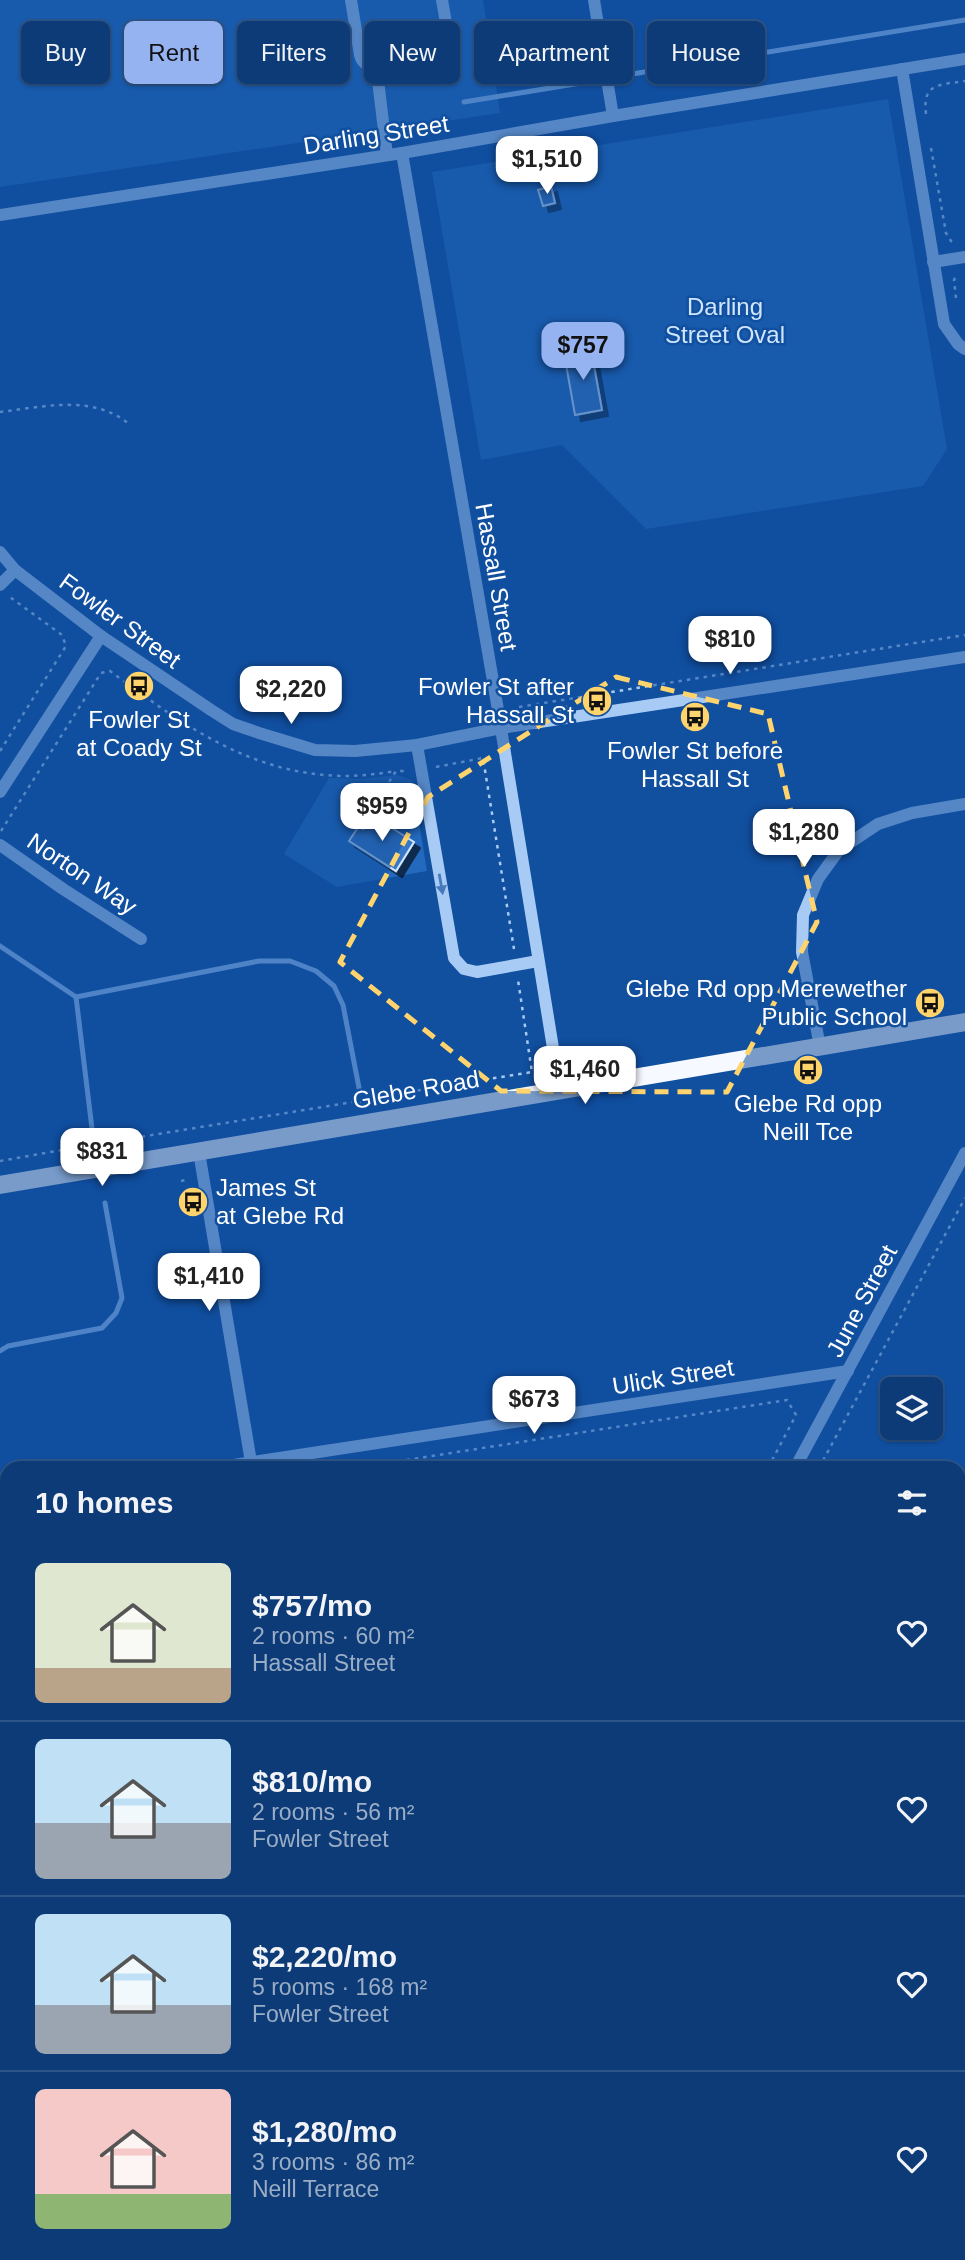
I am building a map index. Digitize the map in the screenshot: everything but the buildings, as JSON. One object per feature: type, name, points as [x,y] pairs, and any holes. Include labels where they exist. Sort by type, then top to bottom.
[{"type":"main road","name":"Glebe Road","points":[[0,1185],[965,1022]]},
{"type":"street","points":[[351,0],[360,55],[364,61]]},
{"type":"street","points":[[442,0],[446,21]]},
{"type":"street","points":[[594,0],[613,116]]},
{"type":"street","name":"Darling Street","points":[[0,215],[402,153],[965,59]]},
{"type":"street","points":[[902,69],[944,324],[958,344],[965,349]]},
{"type":"street","points":[[379,84],[387,155]]},
{"type":"street","name":"Hassall Street","points":[[402,153],[501,728],[560,1091]]},
{"type":"street","points":[[933,262],[965,257]]},
{"type":"street","name":"Fowler Street","points":[[0,552],[15,570],[101,636],[233,724],[314,750],[355,751],[416,745],[501,728],[965,657]]},
{"type":"street","points":[[2,589],[15,570]]},
{"type":"street","points":[[0,792],[101,636]]},
{"type":"street","points":[[416,745],[454,958],[464,969],[477,972],[538,961]]},
{"type":"street","points":[[820,1046],[802,952],[803,915],[818,879],[839,850],[878,824],[912,813],[965,804]]},
{"type":"street","name":"Norton Way","points":[[0,845],[141,939]]},
{"type":"street","points":[[199,1152],[251,1461]]},
{"type":"street","name":"June Street","points":[[799,1461],[965,1153]]},
{"type":"street","name":"Ulick Street","points":[[277,1461],[848,1371]]},
{"type":"path","points":[[927,124],[924,100],[929,90],[965,80]]},
{"type":"path","points":[[931,144],[946,233],[951,241],[965,243]]},
{"type":"path","points":[[953,269],[957,274],[954,280],[957,306]]},
{"type":"path","points":[[0,412],[74,404],[120,416],[129,424]]},
{"type":"path","points":[[0,751],[65,646],[62,635],[2,589]]},
{"type":"path","points":[[519,707],[965,635]]},
{"type":"path","points":[[0,832],[101,673],[110,671],[206,738],[275,766],[313,774],[341,776],[407,771]]},
{"type":"path","points":[[468,708],[475,713]]},
{"type":"path","points":[[474,754],[474,760]]},
{"type":"path","points":[[436,767],[485,758],[515,956]]},
{"type":"path","points":[[362,825],[396,771]]},
{"type":"path","points":[[517,976],[532,1072]]},
{"type":"path","points":[[792,1026],[800,1026]]},
{"type":"path","points":[[0,1161],[79,1147],[89,1149],[353,1102],[365,1103],[378,1097],[538,1072]]},
{"type":"path","points":[[181,1181],[186,1180]]},
{"type":"path","points":[[823,1461],[965,1198]]},
{"type":"path","points":[[400,1461],[786,1400],[796,1415],[772,1461]]},
{"type":"highlighted area","points":[[616,677],[768,714],[817,922],[727,1092],[501,1091],[340,962],[428,797]]},
{"type":"green space","points":[[0,0],[483,0],[486,21],[474,21],[474,84],[496,84],[500,113],[0,187]]},
{"type":"green space","name":"Darling Street Oval","points":[[888,99],[947,449],[923,486],[646,529],[562,445],[481,460],[432,172]]},
{"type":"green space","points":[[397,775],[412,780],[427,871],[337,887],[284,854],[329,778],[361,779]]},
{"type":"waterway","points":[[633,74],[965,20]]},
{"type":"waterway","points":[[464,102],[575,84]]},
{"type":"waterway","points":[[0,946],[76,997],[259,961],[290,961],[316,971],[334,986],[343,1005],[360,1093]]},
{"type":"waterway","points":[[76,997],[94,1145]]},
{"type":"waterway","points":[[0,1351],[8,1346],[102,1328],[116,1313],[122,1298],[105,1203]]},
{"type":"waterway","points":[[0,1541],[0,1572]]},
{"type":"place","name":"Fowler St at Coady St","points":[[139,686]]},
{"type":"place","name":"Fowler St after Hassall St","points":[[597,701]]},
{"type":"place","name":"Fowler St before Hassall St","points":[[695,717]]},
{"type":"place","name":"Glebe Rd opp Merewether Public School","points":[[930,1003]]},
{"type":"place","name":"Glebe Rd opp Neill Tce","points":[[808,1070]]},
{"type":"place","name":"James St at Glebe Rd","points":[[193,1202]]}]
